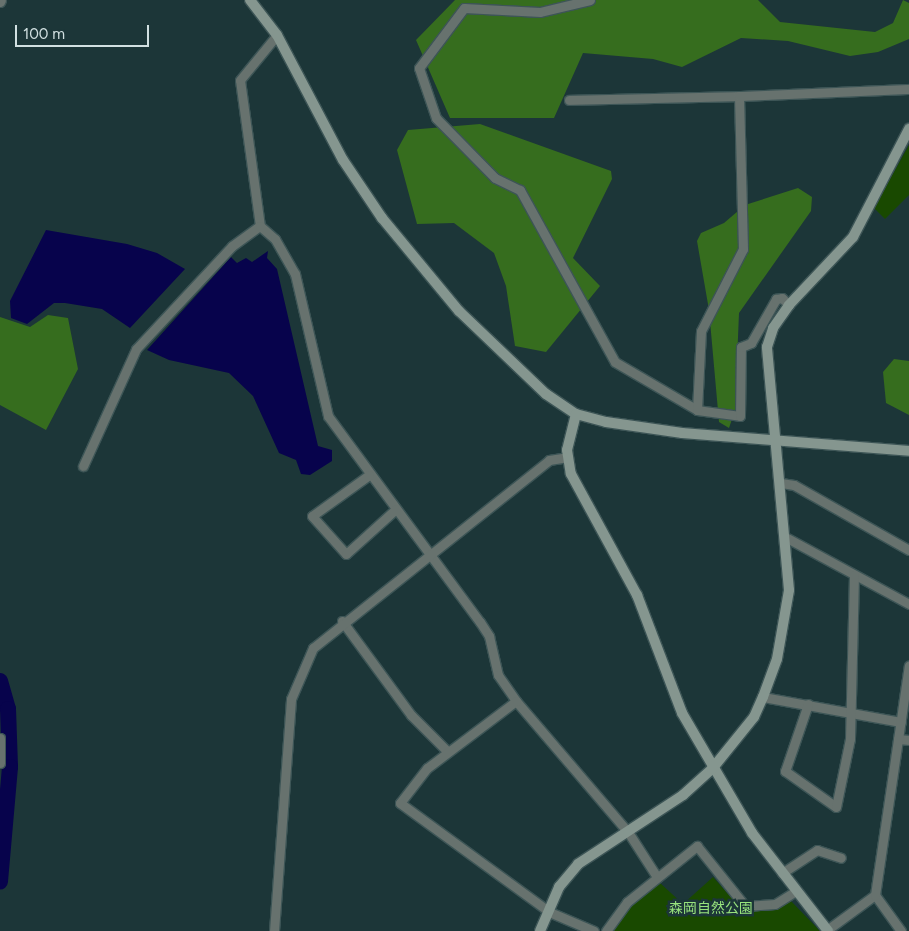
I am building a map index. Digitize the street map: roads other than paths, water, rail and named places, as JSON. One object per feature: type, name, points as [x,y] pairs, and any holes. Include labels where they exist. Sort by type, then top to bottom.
[{"type":"street","points":[[250,0],[277,35],[343,160],[414,259],[527,380],[576,414],[682,433],[909,451]]},
{"type":"street","points":[[590,0],[540,12],[464,8],[423,61],[420,76],[442,126],[495,178],[520,190],[615,362],[697,410],[740,416],[741,348],[750,343],[776,299],[782,298],[789,305]]},
{"type":"street","points":[[277,35],[240,80],[260,226],[275,239],[294,274],[323,408],[489,636],[498,675],[516,700],[628,832],[658,877]]},
{"type":"street","points":[[569,100],[909,89]]},
{"type":"street","points":[[697,410],[701,331],[743,249],[739,96]]},
{"type":"street","points":[[540,931],[547,911],[578,864],[628,832],[712,770],[754,717],[763,697],[786,616],[787,538],[774,440],[768,347],[773,328],[789,305],[853,237],[909,129]]},
{"type":"street","points":[[83,466],[136,349],[232,246],[260,226]]},
{"type":"street","points":[[576,414],[567,457],[576,486],[637,595],[682,713],[712,770],[782,873],[828,931],[875,895],[909,666]]},
{"type":"street","points":[[274,931],[291,699],[313,648],[342,621],[549,460],[567,457]]},
{"type":"street","points":[[370,475],[312,516],[346,554],[396,509]]},
{"type":"street","points":[[781,483],[794,485],[909,550]]},
{"type":"street","points":[[787,538],[909,604]]},
{"type":"street","points":[[808,704],[785,771],[831,806],[839,803],[851,711],[854,575]]},
{"type":"street","points":[[342,621],[411,715],[448,752]]},
{"type":"street","points":[[763,697],[851,711],[901,722]]},
{"type":"street","points":[[516,700],[427,768],[400,804],[547,911],[594,931]]},
{"type":"street","points":[[0,738],[0,763]]},
{"type":"street","points":[[898,739],[909,740]]},
{"type":"street","points":[[606,931],[627,902],[698,846],[745,906],[774,904],[796,891]]},
{"type":"street","points":[[782,873],[817,850],[841,858]]},
{"type":"street","points":[[875,895],[901,931]]},
{"type":"waterway","points":[[0,681],[8,709],[10,767],[0,882]]},
{"type":"park label","name":"森岡自然公園","points":[[711,909]]}]
